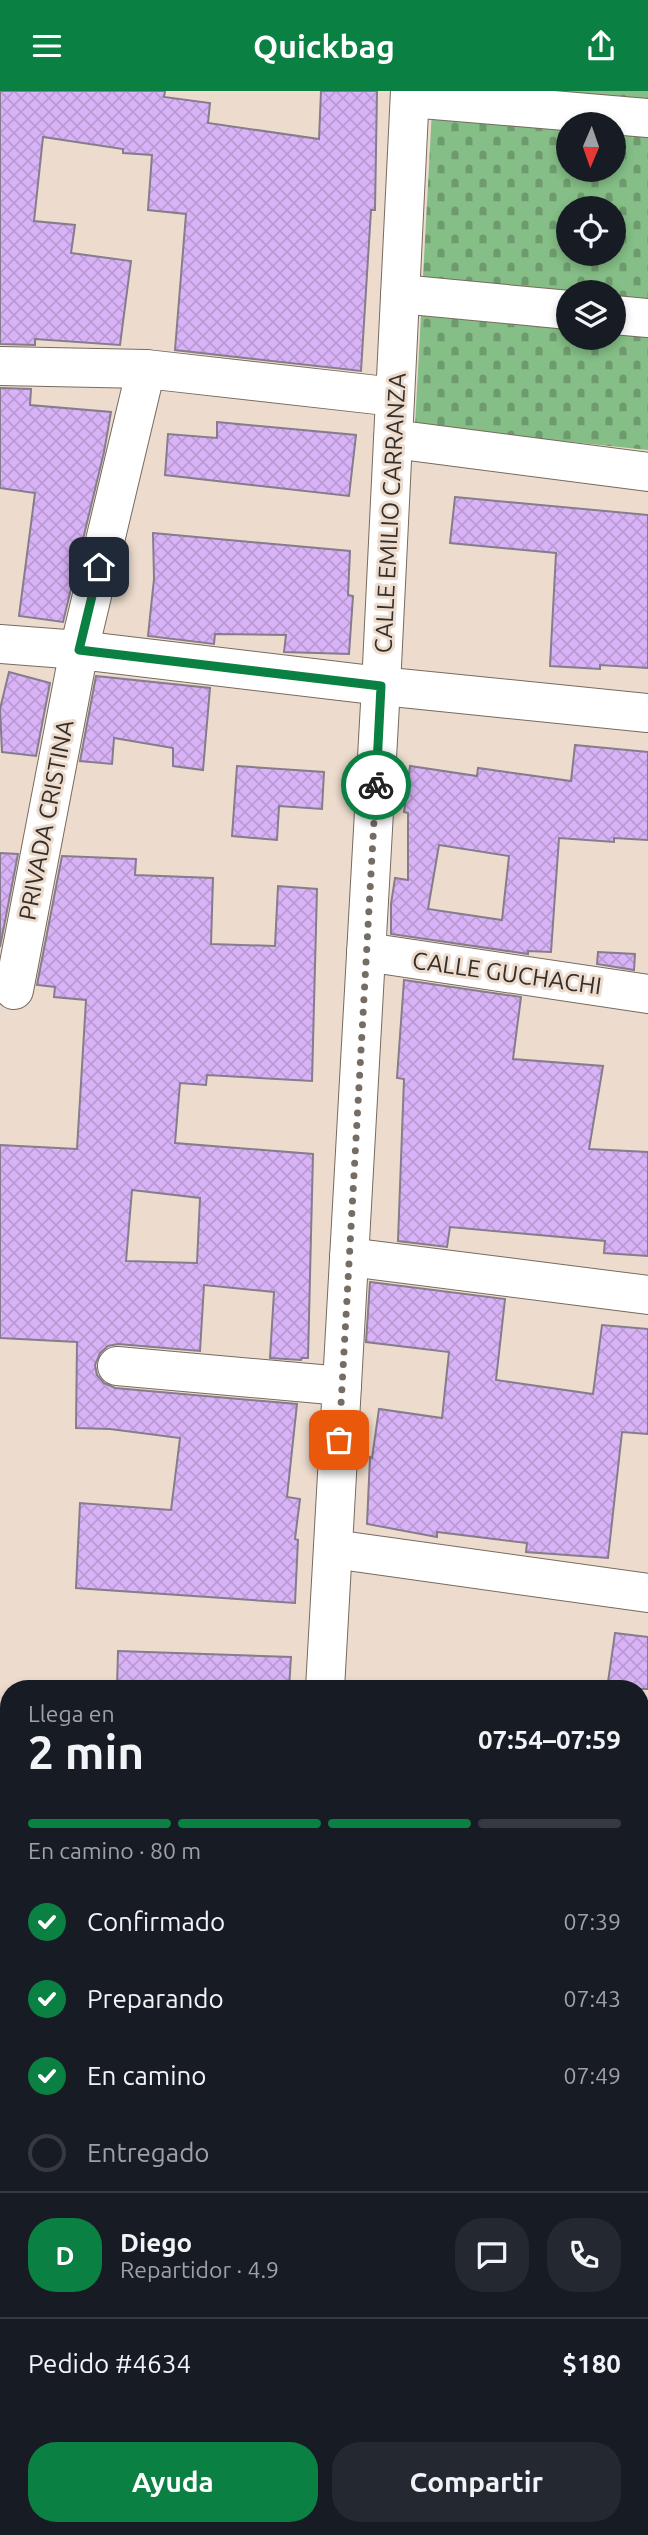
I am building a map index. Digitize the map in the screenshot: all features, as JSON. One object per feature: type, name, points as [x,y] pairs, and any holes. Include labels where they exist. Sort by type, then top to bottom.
[{"type":"street","points":[[410,94],[648,118]]},
{"type":"street","name":"CALLE EMILIO CARRANZA","points":[[326,1680],[381,686],[410,94]]},
{"type":"street","points":[[400,293],[556,309]]},
{"type":"street","points":[[626,316],[648,318]]},
{"type":"street","points":[[0,366],[146,369],[395,397]]},
{"type":"street","name":"PRIVADA CRISTINA","points":[[14,990],[79,650],[146,369]]},
{"type":"street","points":[[393,439],[648,472]]},
{"type":"street","points":[[0,644],[79,650],[381,686],[648,713]]},
{"type":"street","name":"CALLE GUCHACHI","points":[[366,952],[648,994]]},
{"type":"street","points":[[349,1257],[648,1295]]},
{"type":"street","points":[[117,1366],[342,1386]]},
{"type":"street","points":[[333,1549],[648,1593]]},
{"type":"green space","points":[[433,91],[648,91],[648,450],[415,426]]},
{"type":"building","points":[[0,91],[165,91],[164,97],[210,103],[208,123],[319,139],[321,91],[377,91],[375,210],[371,210],[361,371],[175,350],[186,214],[148,210],[152,155],[123,153],[123,149],[43,137],[34,221],[75,225],[71,253],[131,261],[120,345],[35,339],[35,345],[0,344]]},
{"type":"building","points":[[0,388],[31,389],[30,405],[111,412],[63,622],[19,616],[35,493],[0,488]]},
{"type":"building","points":[[217,422],[356,435],[349,496],[165,475],[168,434],[217,438]]},
{"type":"building","points":[[455,497],[648,515],[648,668],[550,666],[556,553],[450,543]]},
{"type":"building","points":[[153,533],[350,551],[348,595],[353,596],[349,654],[284,652],[286,635],[215,634],[214,644],[148,636],[154,579]]},
{"type":"building","points":[[9,672],[50,683],[36,756],[2,752],[0,709]]},
{"type":"building","points":[[96,676],[210,688],[203,770],[173,766],[173,748],[114,738],[112,764],[80,761]]},
{"type":"building","points":[[575,745],[648,752],[648,840],[614,838],[614,842],[559,838],[551,952],[528,951],[528,954],[391,934],[391,904],[395,878],[408,880],[408,813],[404,812],[410,766],[477,776],[478,768],[571,781]],"holes":[[[439,845],[509,856],[502,920],[428,909]]]},
{"type":"building","points":[[237,766],[324,772],[322,809],[279,806],[277,840],[232,836]]},
{"type":"building","points":[[0,853],[18,854],[0,947]]},
{"type":"building","points":[[62,856],[136,859],[135,875],[213,878],[211,944],[275,946],[278,886],[317,889],[312,1081],[207,1075],[206,1085],[180,1083],[175,1143],[313,1154],[308,1358],[270,1358],[274,1292],[204,1285],[200,1351],[118,1344],[108,1346],[100,1353],[95,1365],[97,1375],[104,1383],[115,1388],[297,1404],[287,1497],[300,1499],[295,1539],[298,1540],[295,1603],[76,1588],[80,1503],[171,1510],[180,1438],[110,1429],[76,1428],[77,1342],[0,1338],[0,1145],[77,1149],[86,1000],[54,997],[55,987],[37,985]],"holes":[[[132,1190],[200,1198],[197,1263],[126,1261]]]},
{"type":"building","points":[[598,952],[635,954],[634,970],[597,964]]},
{"type":"building","points":[[404,980],[521,997],[513,1059],[603,1066],[589,1149],[648,1152],[648,1256],[604,1253],[605,1241],[450,1227],[447,1247],[398,1241],[404,1079],[397,1078]]},
{"type":"building","points":[[370,1282],[505,1299],[496,1380],[593,1394],[602,1325],[648,1329],[648,1434],[622,1432],[608,1558],[526,1552],[527,1543],[437,1532],[437,1537],[367,1524],[370,1457],[372,1458],[379,1409],[442,1418],[449,1352],[366,1342]]},
{"type":"building","points":[[615,1633],[648,1637],[648,1680],[608,1680]]},
{"type":"building","points":[[118,1651],[291,1657],[290,1680],[117,1680]]},
{"type":"way so far","points":[[339,1440],[376,785]]},
{"type":"route","points":[[99,567],[79,650],[381,686],[376,785]]}]
